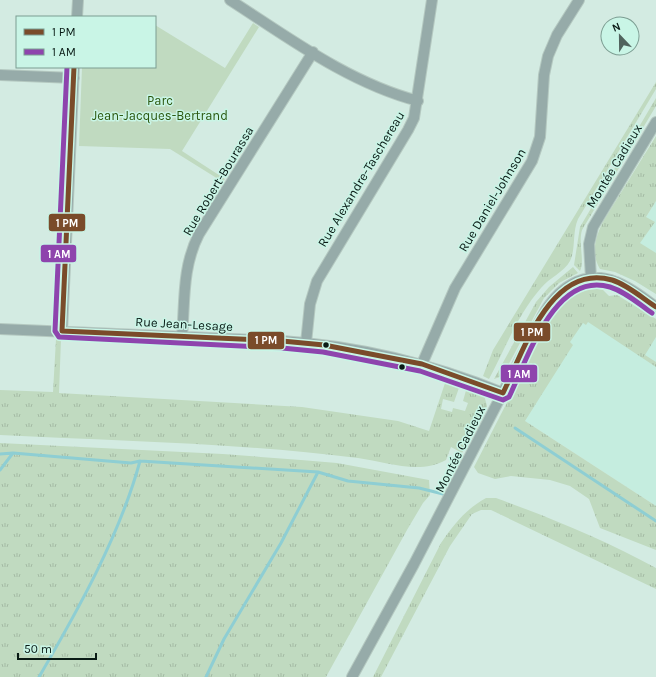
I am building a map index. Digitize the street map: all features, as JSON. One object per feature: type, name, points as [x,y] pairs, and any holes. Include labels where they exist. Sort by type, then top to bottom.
[{"type":"street","points":[[77,16],[78,0]]},
{"type":"street","points":[[230,0],[360,80],[399,96],[418,101]]},
{"type":"street","name":"Rue Alexandre-Taschereau","points":[[306,343],[310,304],[317,281],[408,130],[416,111],[432,0]]},
{"type":"street","name":"Rue Daniel-Johnson","points":[[422,364],[457,284],[534,158],[540,137],[544,75],[548,56],[557,36],[579,0]]},
{"type":"street","name":"Rue Robert-Bourassa","points":[[182,337],[186,273],[192,248],[199,234],[313,52]]},
{"type":"street","points":[[62,331],[74,68]]},
{"type":"street","points":[[0,75],[74,78]]},
{"type":"street","name":"Montée Cadieux","points":[[352,677],[414,564],[534,331],[552,300],[569,285],[591,278],[589,244],[593,227],[656,122]]},
{"type":"street","points":[[591,278],[605,279],[616,282],[656,306]]},
{"type":"street","name":"Rue Jean-Lesage","points":[[0,329],[306,343],[422,364],[503,393]]},
{"type":"shaded area","points":[[656,201],[656,294],[635,281],[623,276],[629,245]]},
{"type":"shaded area","points":[[586,290],[603,290],[609,296],[617,295],[656,319],[656,506],[525,421],[552,314],[555,315],[564,301],[571,295]]},
{"type":"green space","name":"Parc Jean-Jacques-Bertrand","points":[[253,23],[259,27],[182,151],[225,179],[223,182],[170,149],[79,146],[82,68],[156,68],[156,26],[225,68]]},
{"type":"green space","points":[[656,82],[656,89],[578,219],[570,261],[564,268],[544,284],[533,298],[512,332],[489,379],[483,376],[493,350]]},
{"type":"green space","points":[[656,98],[656,106],[582,230],[582,262],[580,271],[574,265],[580,227]]},
{"type":"green space","points":[[656,136],[656,201],[646,217],[655,222],[640,243],[656,253],[656,294],[635,281],[615,272],[600,269],[595,257],[595,244],[604,220]]},
{"type":"green space","points":[[573,267],[578,273],[559,283],[544,298],[504,373],[500,377],[494,379],[536,302],[549,287]]},
{"type":"green space","points":[[597,289],[603,290],[609,296],[617,295],[656,319],[656,337],[645,355],[656,362],[656,367],[588,322],[586,325],[583,323],[570,342],[573,345],[525,421],[656,506],[656,550],[600,528],[589,499],[570,486],[550,480],[511,476],[495,479],[478,473],[474,467],[552,314],[555,315],[563,303],[572,296],[583,291]]},
{"type":"green space","points":[[56,339],[61,339],[59,393],[302,407],[398,421],[429,431],[446,380],[448,381],[447,383],[452,385],[453,382],[460,385],[454,402],[443,399],[441,409],[452,412],[453,408],[465,411],[468,403],[463,401],[467,387],[484,395],[487,406],[462,453],[451,447],[446,460],[425,467],[403,466],[358,458],[269,449],[179,443],[0,435],[0,390],[53,392]]},
{"type":"green space","points":[[0,443],[223,454],[337,463],[429,480],[430,495],[423,503],[407,530],[326,677],[0,677]]},
{"type":"green space","points":[[486,498],[496,498],[557,522],[617,548],[656,568],[656,589],[491,510],[481,510],[472,514],[450,546],[381,677],[373,677],[441,543],[472,507]]},
{"type":"waterway","points":[[515,428],[656,521]]},
{"type":"waterway","points":[[0,454],[13,453],[131,463],[140,461]]},
{"type":"waterway","points":[[0,470],[13,453]]},
{"type":"waterway","points":[[39,677],[97,572],[132,489],[140,461],[318,472],[281,543],[224,639],[206,677]]},
{"type":"waterway","points":[[318,472],[348,481],[419,488],[447,495]]},
{"type":"transit line","points":[[67,68],[55,331],[59,337],[282,348],[323,352],[420,371],[503,400],[509,397],[534,341],[546,322],[559,305],[574,292],[591,285],[610,287],[627,295],[652,313]]},
{"type":"transit line","points":[[74,68],[62,331],[282,341],[324,345],[422,364],[503,393],[530,334],[542,314],[556,297],[572,284],[591,278],[612,280],[629,288],[656,307]]}]
